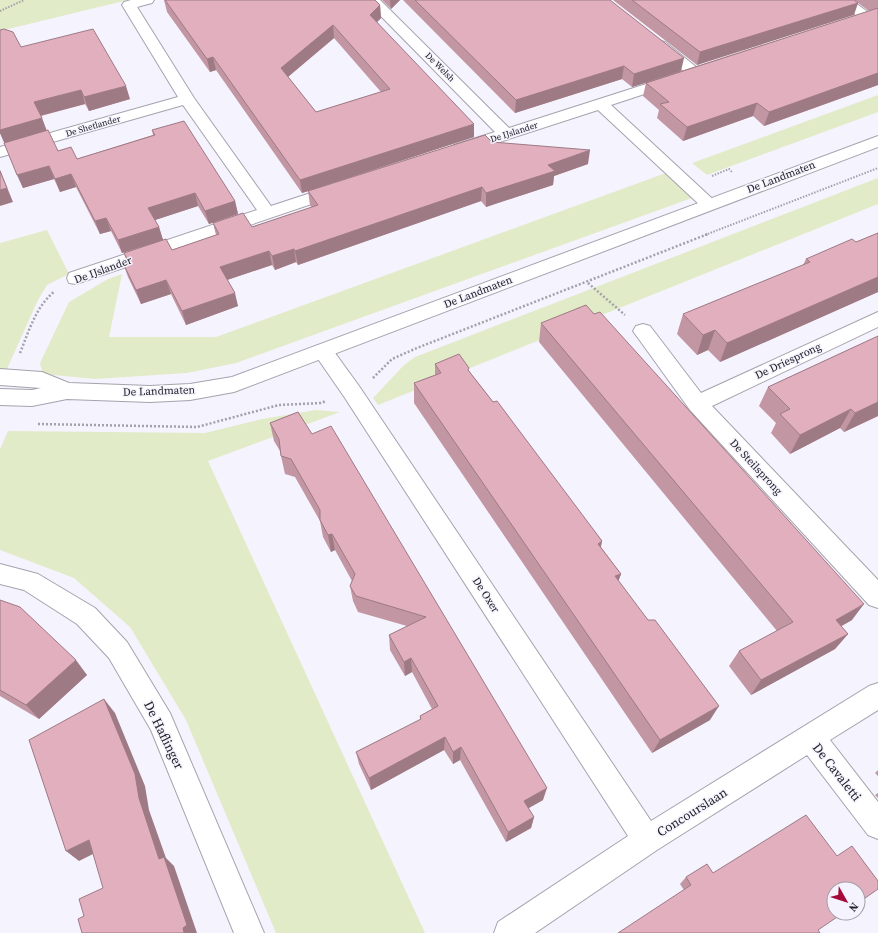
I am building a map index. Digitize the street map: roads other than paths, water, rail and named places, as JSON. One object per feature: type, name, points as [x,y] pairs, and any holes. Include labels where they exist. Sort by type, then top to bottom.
[{"type":"street","points":[[147,0],[129,5],[187,99],[267,212]]},
{"type":"street","name":"De Welsh","points":[[372,0],[507,134]]},
{"type":"street","points":[[841,0],[873,15]]},
{"type":"street","points":[[830,29],[873,15]]},
{"type":"street","points":[[652,39],[695,73]]},
{"type":"street","name":"De IJslander","points":[[447,154],[710,68]]},
{"type":"street","name":"De Shetlander","points":[[0,152],[187,99]]},
{"type":"street","points":[[600,104],[709,204]]},
{"type":"street","name":"De Landmaten","points":[[0,397],[32,398],[67,391],[150,394],[190,392],[234,384],[878,141]]},
{"type":"street","name":"De IJslander","points":[[76,278],[349,185]]},
{"type":"street","name":"De Driesprong","points":[[697,404],[878,318]]},
{"type":"street","name":"De Steilsprong","points":[[643,331],[697,404],[878,597]]},
{"type":"street","name":"De Oxer","points":[[322,351],[361,406],[648,840]]},
{"type":"street","name":"De Landmaten","points":[[5,377],[42,380],[67,391]]},
{"type":"street","name":"De Haflinger","points":[[0,574],[30,581],[86,616],[118,650],[161,722],[249,933]]},
{"type":"street","name":"Concourslaan","points":[[509,933],[648,840],[878,695]]},
{"type":"street","name":"De Cavaletti","points":[[811,738],[878,825]]}]
